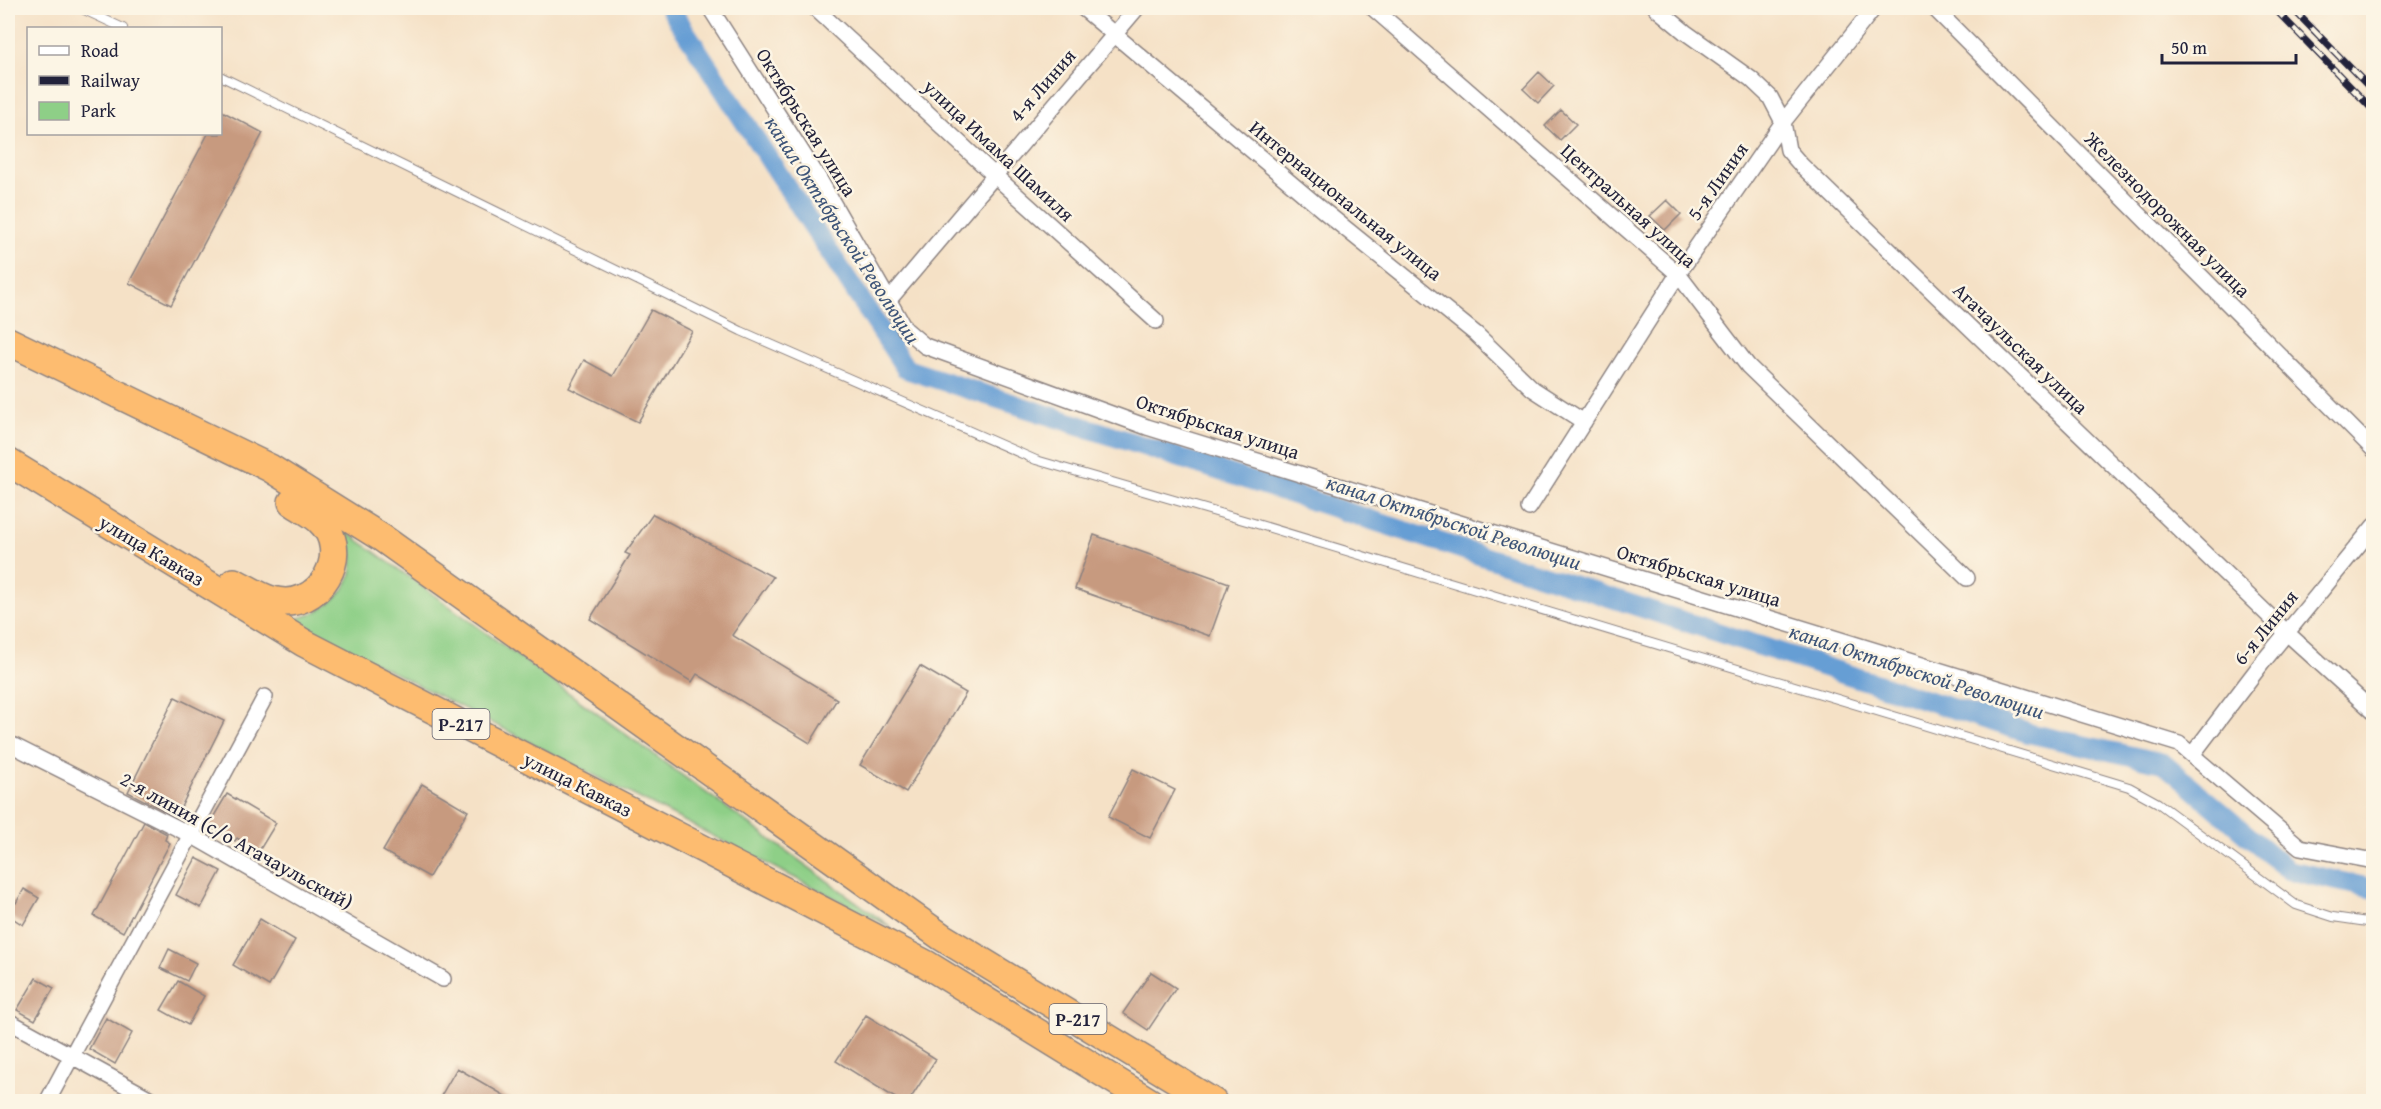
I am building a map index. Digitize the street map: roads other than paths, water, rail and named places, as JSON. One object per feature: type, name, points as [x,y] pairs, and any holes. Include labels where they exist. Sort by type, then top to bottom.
[{"type":"highway","points":[[8,341],[123,395],[320,521],[330,538],[333,560],[328,579],[312,594],[295,601],[273,601],[51,489]]},
{"type":"highway","name":"Р-217","points":[[123,395],[270,468],[382,538],[942,937],[1213,1101]]},
{"type":"highway","name":"улица Кавказ","points":[[8,462],[304,643],[926,964],[1150,1101]]},
{"type":"street","name":"Октябрьская улица","points":[[710,8],[819,179],[905,329],[925,346],[1147,427],[2179,744],[2300,848],[2373,861]]},
{"type":"street","name":"улица Имама Шамиля","points":[[815,8],[993,174],[1156,321]]},
{"type":"street","name":"Интернациональная улица","points":[[1083,8],[1324,212],[1476,334],[1533,389],[1584,422]]},
{"type":"street","name":"4-я Линия","points":[[888,301],[993,174],[1137,8]]},
{"type":"street","name":"Центральная улица","points":[[1373,8],[1678,274],[1748,366],[1967,578]]},
{"type":"street","name":"Агачаульская улица","points":[[1656,8],[1685,33],[1751,79],[1770,97],[1783,122],[1788,150],[1802,165],[2287,633],[2373,712]]},
{"type":"street","name":"5-я Линия","points":[[1529,508],[1678,274],[1783,122],[1874,8]]},
{"type":"street","name":"Железнодорожная улица","points":[[1934,8],[2373,450]]},
{"type":"street","name":"6-я Линия","points":[[2192,755],[2373,526]]},
{"type":"street","points":[[47,1101],[265,697]]},
{"type":"street","name":"2-я линия (с/о Агачаульский)","points":[[8,743],[191,835],[443,979]]},
{"type":"street","points":[[8,1021],[156,1101]]},
{"type":"lane","points":[[80,8],[121,27]]},
{"type":"lane","points":[[222,77],[741,331],[1036,460],[1257,524],[2129,787],[2158,802],[2296,905],[2333,916],[2373,923]]},
{"type":"waterway","name":"канал Октябрьской Революции","points":[[670,8],[906,369],[2028,733],[2163,763],[2288,870],[2374,889]]},
{"type":"railway","points":[[2274,8],[2374,111]]},
{"type":"railway","points":[[2292,8],[2374,92]]}]
